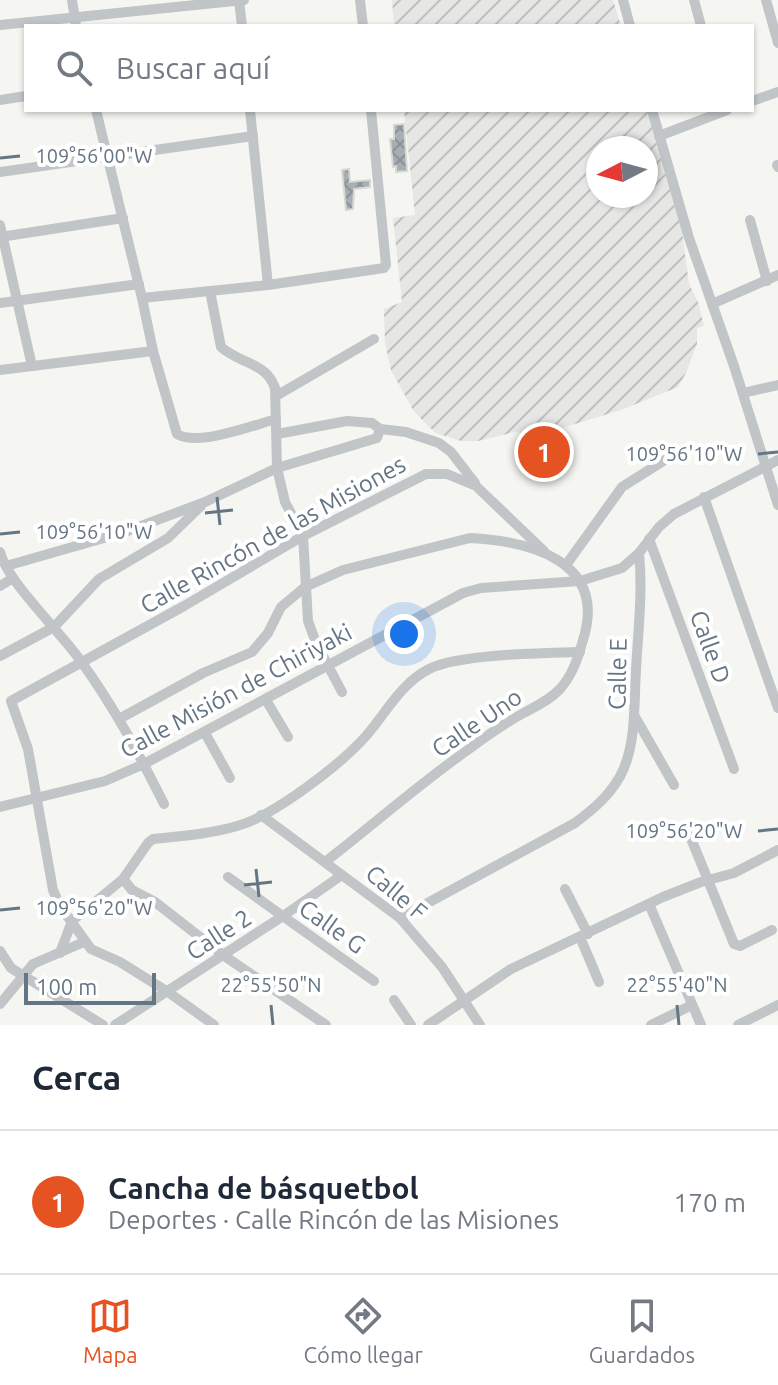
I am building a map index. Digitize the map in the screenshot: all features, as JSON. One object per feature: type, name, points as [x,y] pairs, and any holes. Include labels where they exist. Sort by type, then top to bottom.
[{"type":"street","points":[[72,0],[75,22]]},
{"type":"street","points":[[25,24],[75,22],[241,0],[242,24]]},
{"type":"street","points":[[360,0],[363,24]]},
{"type":"street","points":[[623,0],[629,24]]},
{"type":"street","points":[[694,0],[700,24]]},
{"type":"street","points":[[766,0],[778,43]]},
{"type":"street","points":[[0,25],[24,24]]},
{"type":"street","points":[[754,100],[778,92]]},
{"type":"street","points":[[0,100],[24,96]]},
{"type":"street","points":[[96,112],[153,351],[177,434],[182,437],[223,434],[276,419]]},
{"type":"street","points":[[250,112],[268,285]]},
{"type":"street","points":[[142,298],[379,271],[386,265],[371,112]]},
{"type":"street","points":[[653,112],[689,238],[778,505]]},
{"type":"street","points":[[659,136],[719,112]]},
{"type":"street","points":[[0,172],[253,136]]},
{"type":"street","points":[[32,366],[1,233],[123,218]]},
{"type":"street","points":[[750,220],[767,281]]},
{"type":"street","points":[[712,304],[778,275]]},
{"type":"street","points":[[0,303],[139,284]]},
{"type":"street","points":[[210,291],[221,347],[262,368],[271,377],[276,396],[277,468],[285,502],[303,536],[311,631],[342,692]]},
{"type":"street","points":[[276,396],[374,339]]},
{"type":"street","points":[[0,370],[153,351]]},
{"type":"street","points":[[743,393],[778,385]]},
{"type":"street","points":[[277,434],[347,421],[372,423],[380,429],[406,432],[439,443],[451,452],[478,488]]},
{"type":"street","points":[[164,804],[119,719],[82,662],[13,578],[2,559],[125,532],[205,502],[277,468],[377,438],[380,429]]},
{"type":"street","points":[[566,565],[622,487],[684,448]]},
{"type":"street","name":"Calle Misión de Chiriyaki","points":[[0,807],[105,781],[144,764],[471,590],[580,581],[622,568],[667,519],[778,460]]},
{"type":"street","name":"Calle Rincón de las Misiones","points":[[38,798],[28,749],[11,701],[236,577],[303,536],[426,474],[447,474],[478,488],[544,551]]},
{"type":"street","points":[[704,497],[778,708]]},
{"type":"street","points":[[0,656],[54,627],[99,579],[168,538],[205,502]]},
{"type":"street","points":[[119,719],[203,673],[252,652],[268,633],[281,607],[305,587],[343,570],[470,538],[544,551],[566,565],[580,581]]},
{"type":"street","name":"Calle D","points":[[649,539],[734,769]]},
{"type":"street","name":"Calle E","points":[[639,553],[641,584],[634,715],[674,785]]},
{"type":"street","points":[[0,586],[13,578]]},
{"type":"street","name":"Calle Uno","points":[[325,862],[469,748],[550,698],[568,680],[580,652],[588,616],[580,581]]},
{"type":"street","points":[[60,953],[72,921],[123,879],[153,839],[205,834],[241,826],[261,815],[347,756],[394,699],[427,670],[515,654],[580,652]]},
{"type":"street","points":[[266,700],[288,737]]},
{"type":"street","points":[[400,918],[555,835],[593,809],[610,791],[625,765],[634,715]]},
{"type":"street","points":[[205,733],[230,778]]},
{"type":"street","points":[[38,798],[53,890],[84,942],[91,949],[120,962],[168,992],[214,1025]]},
{"type":"street","name":"Calle F","points":[[261,815],[400,918],[442,967],[480,1025]]},
{"type":"street","points":[[690,836],[736,946],[772,930]]},
{"type":"street","points":[[428,1025],[511,969],[649,904],[734,873],[778,850]]},
{"type":"street","name":"Calle 2","points":[[115,1025],[342,875]]},
{"type":"street","name":"Calle G","points":[[228,877],[374,981]]},
{"type":"street","points":[[123,879],[132,890],[155,902],[223,955],[326,1025]]},
{"type":"street","points":[[565,889],[599,982]]},
{"type":"street","points":[[649,904],[701,1025]]},
{"type":"street","points":[[0,1004],[33,964],[84,942]]},
{"type":"street","points":[[0,951],[11,968],[103,1025]]},
{"type":"street","points":[[394,1000],[411,1025]]},
{"type":"street","points":[[651,1025],[692,1005]]},
{"type":"street","points":[[738,1025],[778,1005]]},
{"type":"shaded area","points":[[392,0],[613,0],[620,24],[394,24]]},
{"type":"shaded area","points":[[404,112],[648,112],[655,136],[586,136],[586,208],[658,208],[658,148],[682,231],[689,284],[698,302],[704,326],[697,328],[697,344],[678,387],[621,410],[539,435],[515,432],[478,441],[461,441],[436,433],[425,423],[413,410],[391,370],[385,343],[384,309],[402,302],[393,218],[415,215]]},
{"type":"shaded area","points":[[559,434],[567,457],[530,470],[522,448]]},
{"type":"building","points":[[404,124],[407,171],[396,172],[390,139],[394,139],[394,125]]},
{"type":"building","points":[[349,169],[350,182],[370,180],[370,187],[354,189],[353,209],[346,210],[342,170]]},
{"type":"place","name":"Cancha de básquetbol","points":[[544,452]]}]
